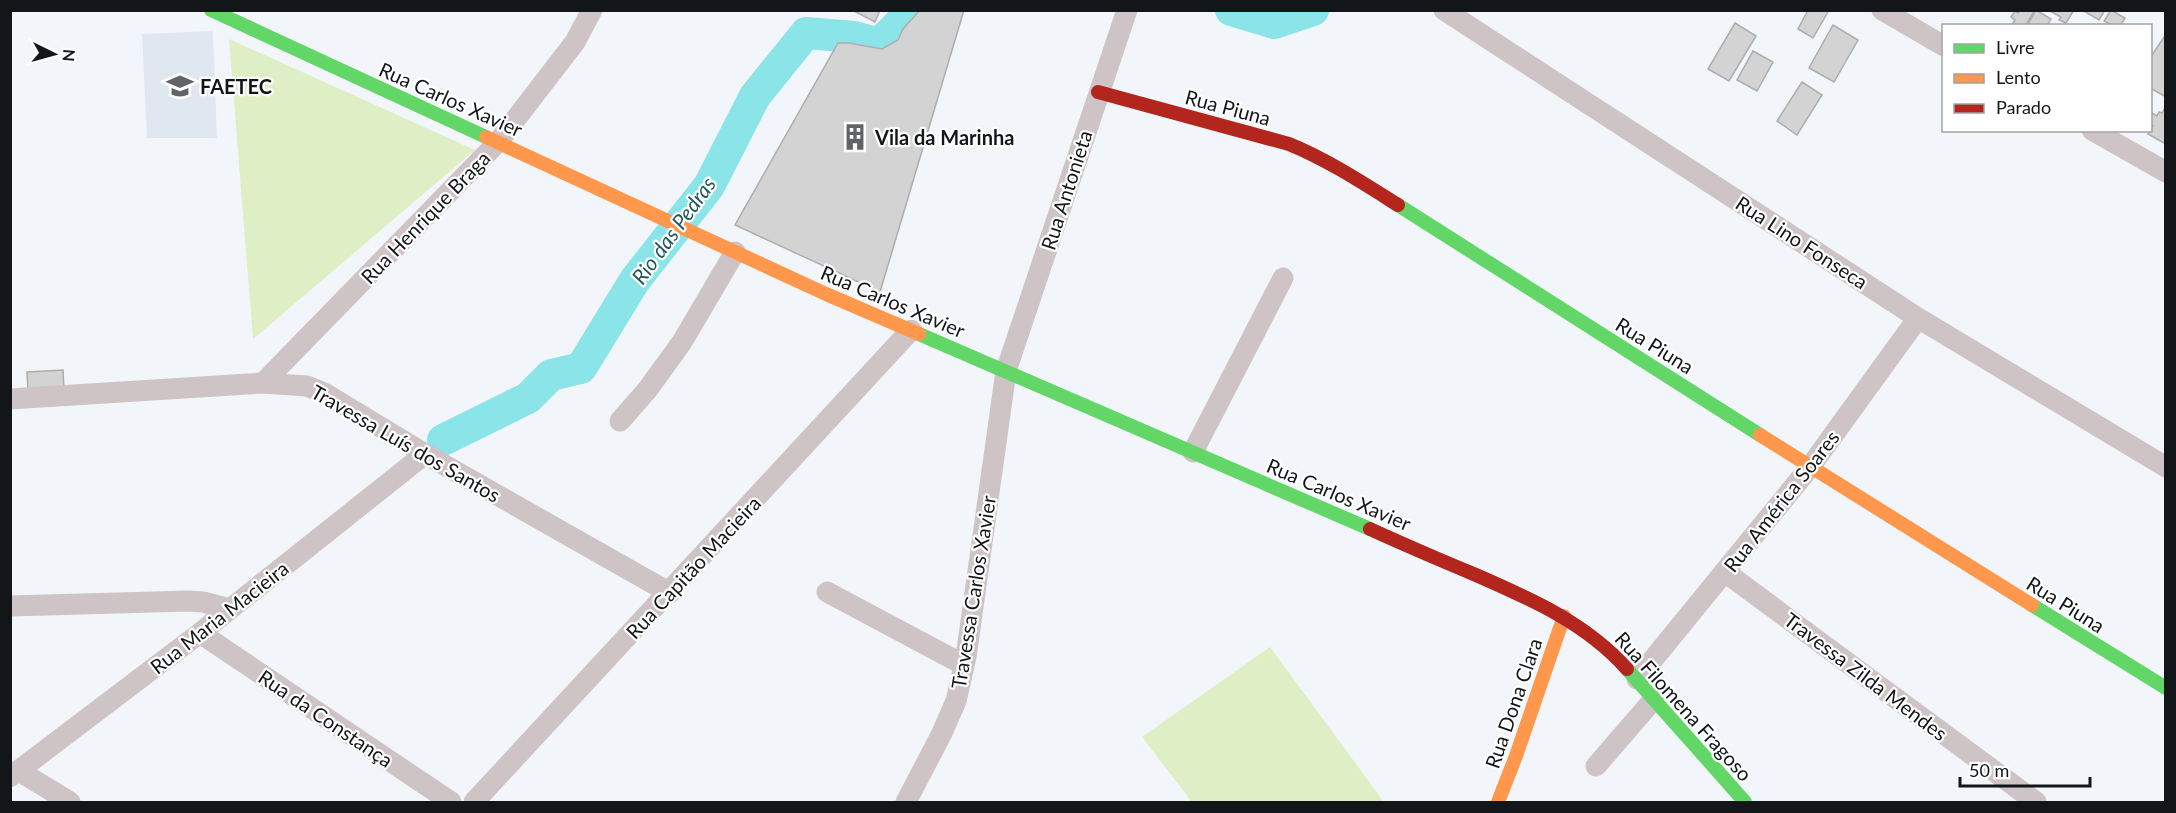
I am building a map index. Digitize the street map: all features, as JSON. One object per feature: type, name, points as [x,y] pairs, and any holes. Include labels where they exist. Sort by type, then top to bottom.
[{"type":"street","name":"Rua Carlos Xavier","points":[[211,10],[681,228],[1519,594],[1564,616]]},
{"type":"street","name":"Rua Henrique Braga","points":[[263,383],[498,142],[575,42],[592,10]]},
{"type":"street","name":"Rua Antonieta","points":[[1006,371],[1127,10]]},
{"type":"street","name":"Rua Lino Fonseca","points":[[1444,10],[1918,318],[2166,467]]},
{"type":"street","points":[[1882,10],[1942,45]]},
{"type":"street","name":"Rua Piuna","points":[[1098,92],[1289,144],[1341,168],[1810,467],[2166,688]]},
{"type":"street","points":[[2096,132],[2166,172]]},
{"type":"street","points":[[620,421],[648,389],[676,350],[735,252]]},
{"type":"street","points":[[1193,452],[1283,278]]},
{"type":"street","name":"Rua América Soares","points":[[1637,679],[1810,467],[1918,318]]},
{"type":"street","name":"Rua Capitão Macieira","points":[[474,802],[670,593],[911,330]]},
{"type":"street","name":"Travessa Carlos Xavier","points":[[906,802],[956,701],[964,665],[1006,371]]},
{"type":"street","name":"Travessa Luís dos Santos","points":[[10,399],[263,383],[307,386],[326,393],[425,454],[670,593]]},
{"type":"street","name":"Rua Maria Macieira","points":[[15,774],[200,633],[425,454]]},
{"type":"street","name":"Travessa Zilda Mendes","points":[[1725,572],[2036,802]]},
{"type":"street","points":[[827,592],[964,665]]},
{"type":"street","points":[[10,606],[189,601],[230,609]]},
{"type":"street","name":"Rua Filomena Fragoso","points":[[1564,616],[1593,634],[1613,653],[1744,802]]},
{"type":"street","name":"Rua Dona Clara","points":[[1498,802],[1513,768],[1564,616]]},
{"type":"street","name":"Rua da Constança","points":[[200,633],[451,802]]},
{"type":"street","points":[[1596,766],[1654,699]]},
{"type":"street","points":[[15,774],[70,802]]},
{"type":"shaded area","name":"FAETEC","points":[[213,31],[217,138],[147,138],[142,34]]},
{"type":"green space","points":[[229,39],[475,150],[253,339]]},
{"type":"green space","points":[[1270,647],[1384,802],[1192,802],[1142,737]]},
{"type":"building","points":[[852,10],[880,10],[875,22]]},
{"type":"building","name":"Vila da Marinha","points":[[920,10],[964,10],[880,292],[735,225],[838,43],[882,49],[898,40],[903,29]]},
{"type":"building","points":[[1808,10],[1829,10],[1813,38],[1798,29]]},
{"type":"building","points":[[2020,10],[2035,10],[2026,24],[2012,24],[2015,20],[2011,17],[2015,11],[2018,13]]},
{"type":"building","points":[[2036,10],[2051,19],[2048,24],[2028,24]]},
{"type":"building","points":[[2048,10],[2074,10],[2066,23],[2059,20],[2061,17]]},
{"type":"building","points":[[2082,10],[2105,10],[2099,20]]},
{"type":"building","points":[[2111,10],[2125,18],[2121,24],[2109,24],[2104,21]]},
{"type":"building","points":[[1735,23],[1756,36],[1729,81],[1708,69]]},
{"type":"building","points":[[1833,25],[1858,40],[1834,82],[1809,68]]},
{"type":"building","points":[[2166,34],[2166,97],[2152,89],[2152,55]]},
{"type":"building","points":[[1753,51],[1773,62],[1757,91],[1737,80]]},
{"type":"building","points":[[1802,82],[1822,95],[1797,135],[1777,121]]},
{"type":"building","points":[[2166,106],[2166,141],[2164,143],[2148,134],[2152,132],[2152,113],[2157,116],[2159,112],[2162,113]]},
{"type":"building","points":[[63,370],[64,389],[28,391],[27,372]]},
{"type":"waterway","name":"Rio das Pedras","points":[[443,440],[528,398],[551,375],[581,368],[635,280],[709,186],[755,96],[806,33],[854,37],[879,44],[913,10]]},
{"type":"waterway","name":"Rio das Pedras","points":[[1231,10],[1274,23],[1313,10]]},
{"type":"traffic: fast","points":[[211,10],[486,137]]},
{"type":"traffic: fast","points":[[1398,205],[1760,435]]},
{"type":"traffic: fast","points":[[919,334],[1370,529]]},
{"type":"traffic: fast","points":[[2032,605],[2166,688]]},
{"type":"traffic: fast","points":[[1627,669],[1745,802]]},
{"type":"traffic: slow","points":[[486,137],[826,294],[919,334]]},
{"type":"traffic: slow","points":[[1760,435],[2032,605]]},
{"type":"traffic: slow","points":[[1498,802],[1564,616]]},
{"type":"traffic: jam","points":[[1098,92],[1289,144],[1358,180],[1398,205]]},
{"type":"traffic: jam","points":[[1370,529],[1537,603],[1594,638],[1627,669]]},
{"type":"place","name":"FAETEC","points":[[180,86]]},
{"type":"place","name":"Vila da Marinha","points":[[855,137]]}]
